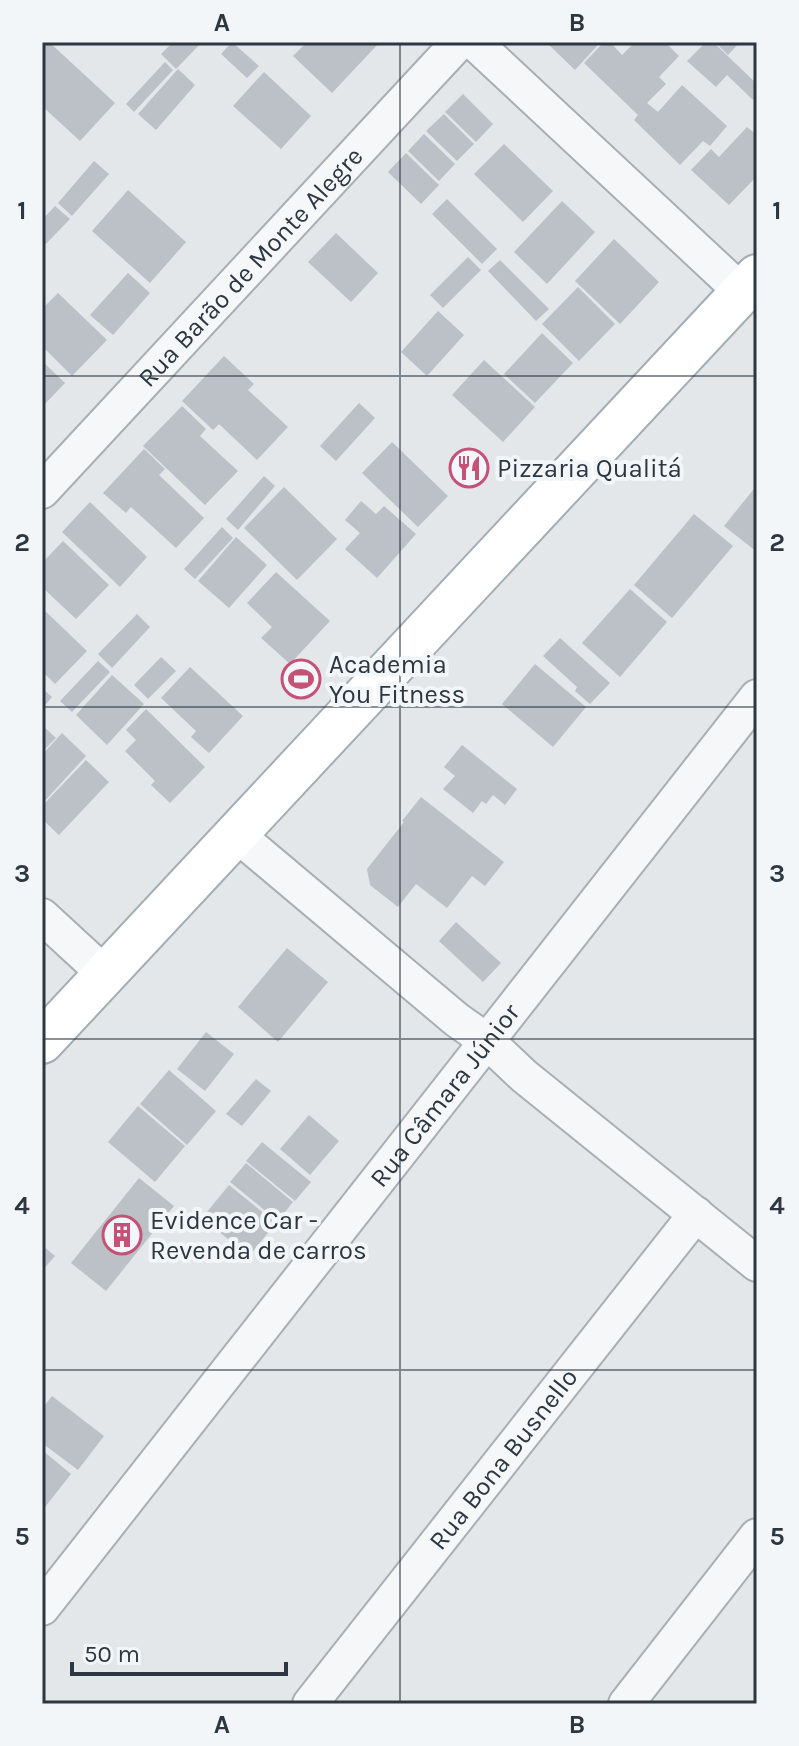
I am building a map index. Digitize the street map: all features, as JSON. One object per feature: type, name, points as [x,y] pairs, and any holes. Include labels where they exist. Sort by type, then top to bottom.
[{"type":"main road","points":[[42,1042],[749,284]]},
{"type":"main road","points":[[42,1063],[105,974]]},
{"type":"street","name":"Rua Barão de Monte Alegre","points":[[42,491],[459,42]]},
{"type":"street","points":[[474,42],[749,284]]},
{"type":"street","name":"Rua Câmara Júnior","points":[[42,1608],[757,697]]},
{"type":"street","points":[[236,834],[457,1020],[487,1041],[524,1076],[757,1264]]},
{"type":"street","points":[[42,916],[105,974]]},
{"type":"street","name":"Rua Bona Busnello","points":[[310,1704],[696,1214]]},
{"type":"street","points":[[626,1704],[757,1536]]},
{"type":"building","points":[[44,42],[49,42],[115,103],[80,141],[42,106]]},
{"type":"building","points":[[173,42],[202,42],[176,69],[161,54]]},
{"type":"building","points":[[232,42],[259,66],[247,78],[221,54]]},
{"type":"building","points":[[307,42],[380,42],[332,93],[293,56]]},
{"type":"building","points":[[546,42],[593,42],[597,46],[575,70]]},
{"type":"building","points":[[604,42],[610,42],[622,55],[635,42],[665,42],[679,56],[659,77],[666,84],[647,103],[658,112],[682,85],[727,126],[710,146],[703,141],[680,165],[634,120],[638,115],[584,63]]},
{"type":"building","points":[[706,42],[713,42],[757,84],[757,96],[753,100],[727,75],[716,87],[687,61]]},
{"type":"building","points":[[715,42],[740,42],[728,55]]},
{"type":"building","points":[[165,62],[173,70],[134,112],[126,104]]},
{"type":"building","points":[[178,69],[195,85],[156,130],[138,114]]},
{"type":"building","points":[[264,72],[311,116],[281,149],[233,106]]},
{"type":"building","points":[[463,94],[493,124],[476,142],[445,112]]},
{"type":"building","points":[[444,114],[474,144],[457,161],[426,131]]},
{"type":"building","points":[[747,127],[757,135],[757,176],[729,205],[691,170],[711,149],[719,157]]},
{"type":"building","points":[[424,134],[455,164],[439,181],[408,151]]},
{"type":"building","points":[[504,144],[553,191],[523,222],[474,174]]},
{"type":"building","points":[[406,153],[439,185],[421,204],[388,172]]},
{"type":"building","points":[[94,161],[109,174],[72,216],[58,203]]},
{"type":"building","points":[[128,190],[186,242],[150,283],[92,231]]},
{"type":"building","points":[[447,199],[497,249],[482,264],[432,214]]},
{"type":"building","points":[[562,201],[595,232],[547,284],[514,252]]},
{"type":"building","points":[[55,206],[70,219],[42,248],[42,220]]},
{"type":"building","points":[[336,233],[378,273],[351,302],[308,262]]},
{"type":"building","points":[[614,239],[659,282],[620,324],[575,281]]},
{"type":"building","points":[[468,257],[481,270],[443,308],[430,295]]},
{"type":"building","points":[[500,260],[549,309],[536,321],[488,271]]},
{"type":"building","points":[[128,273],[150,293],[113,335],[90,315]]},
{"type":"building","points":[[578,287],[615,324],[579,361],[542,324]]},
{"type":"building","points":[[58,293],[107,340],[72,376],[42,346],[42,309]]},
{"type":"building","points":[[438,311],[464,335],[427,376],[401,352]]},
{"type":"building","points":[[542,333],[573,363],[535,403],[504,374]]},
{"type":"building","points":[[224,356],[254,384],[248,390],[288,427],[257,460],[219,424],[213,430],[182,401]]},
{"type":"building","points":[[484,360],[535,407],[503,442],[452,395]]},
{"type":"building","points":[[42,361],[65,383],[42,407]]},
{"type":"building","points":[[359,403],[375,418],[336,461],[320,446]]},
{"type":"building","points":[[182,406],[206,429],[200,436],[238,471],[205,505],[143,446]]},
{"type":"building","points":[[392,442],[448,496],[418,527],[362,473]]},
{"type":"building","points":[[144,449],[165,469],[159,475],[204,518],[176,548],[131,507],[126,513],[103,493]]},
{"type":"building","points":[[264,476],[275,486],[238,530],[226,519]]},
{"type":"building","points":[[757,485],[757,552],[724,526]]},
{"type":"building","points":[[284,487],[337,539],[297,580],[244,528]]},
{"type":"building","points":[[361,501],[376,514],[384,506],[416,534],[377,578],[345,549],[360,533],[345,520]]},
{"type":"building","points":[[90,502],[147,557],[120,587],[62,532]]},
{"type":"building","points":[[694,514],[733,546],[672,618],[634,585]]},
{"type":"building","points":[[222,527],[233,538],[195,579],[184,569]]},
{"type":"building","points":[[236,537],[267,565],[229,608],[198,581]]},
{"type":"building","points":[[63,541],[109,585],[76,619],[42,587],[42,563]]},
{"type":"building","points":[[276,572],[330,621],[290,664],[261,638],[272,627],[247,603]]},
{"type":"building","points":[[630,589],[667,622],[620,677],[582,643]]},
{"type":"building","points":[[42,608],[87,651],[55,684],[42,671]]},
{"type":"building","points":[[137,614],[150,627],[112,668],[98,654]]},
{"type":"building","points":[[560,638],[610,683],[590,704],[575,691],[577,687],[543,656]]},
{"type":"building","points":[[161,657],[176,671],[148,699],[134,685]]},
{"type":"building","points":[[98,661],[110,672],[72,712],[60,701]]},
{"type":"building","points":[[535,664],[586,707],[553,747],[502,704]]},
{"type":"building","points":[[190,667],[243,716],[209,753],[191,737],[196,731],[161,698]]},
{"type":"building","points":[[112,675],[144,704],[107,745],[76,715]]},
{"type":"building","points":[[42,688],[52,697],[42,709]]},
{"type":"building","points":[[146,709],[205,767],[170,803],[151,785],[155,781],[125,751],[136,740],[126,730]]},
{"type":"building","points":[[42,725],[56,738],[42,752]]},
{"type":"building","points":[[62,733],[86,756],[42,804],[42,755]]},
{"type":"building","points":[[462,745],[517,789],[505,805],[493,795],[486,804],[482,801],[473,813],[443,789],[455,776],[444,767]]},
{"type":"building","points":[[86,760],[109,782],[59,835],[42,819],[42,806]]},
{"type":"building","points":[[421,797],[504,862],[485,886],[472,876],[447,908],[416,884],[398,907],[370,885],[367,869]]},
{"type":"building","points":[[456,922],[501,963],[483,982],[439,941]]},
{"type":"building","points":[[287,948],[328,982],[278,1042],[238,1007]]},
{"type":"building","points":[[206,1032],[234,1054],[205,1091],[177,1069]]},
{"type":"building","points":[[169,1070],[216,1111],[187,1145],[140,1104]]},
{"type":"building","points":[[256,1079],[271,1091],[242,1126],[226,1114]]},
{"type":"building","points":[[138,1106],[185,1146],[155,1182],[108,1142]]},
{"type":"building","points":[[309,1115],[339,1141],[310,1175],[280,1149]]},
{"type":"building","points":[[262,1142],[311,1182],[295,1201],[246,1161]]},
{"type":"building","points":[[246,1163],[293,1202],[278,1221],[230,1182]]},
{"type":"building","name":"Evidence Car - Revenda de carros","points":[[139,1178],[174,1206],[106,1291],[71,1263]]},
{"type":"building","points":[[229,1185],[276,1223],[249,1256],[202,1218]]},
{"type":"building","points":[[42,1245],[55,1256],[42,1271]]},
{"type":"building","points":[[52,1396],[104,1436],[78,1470],[42,1443],[42,1409]]},
{"type":"building","points":[[42,1450],[71,1474],[42,1511]]},
{"type":"place","name":"Pizzaria Qualitá","points":[[469,468]]},
{"type":"place","name":"Academia You Fitness","points":[[301,679]]},
{"type":"place","name":"Evidence Car - Revenda de carros","points":[[122,1235]]}]
